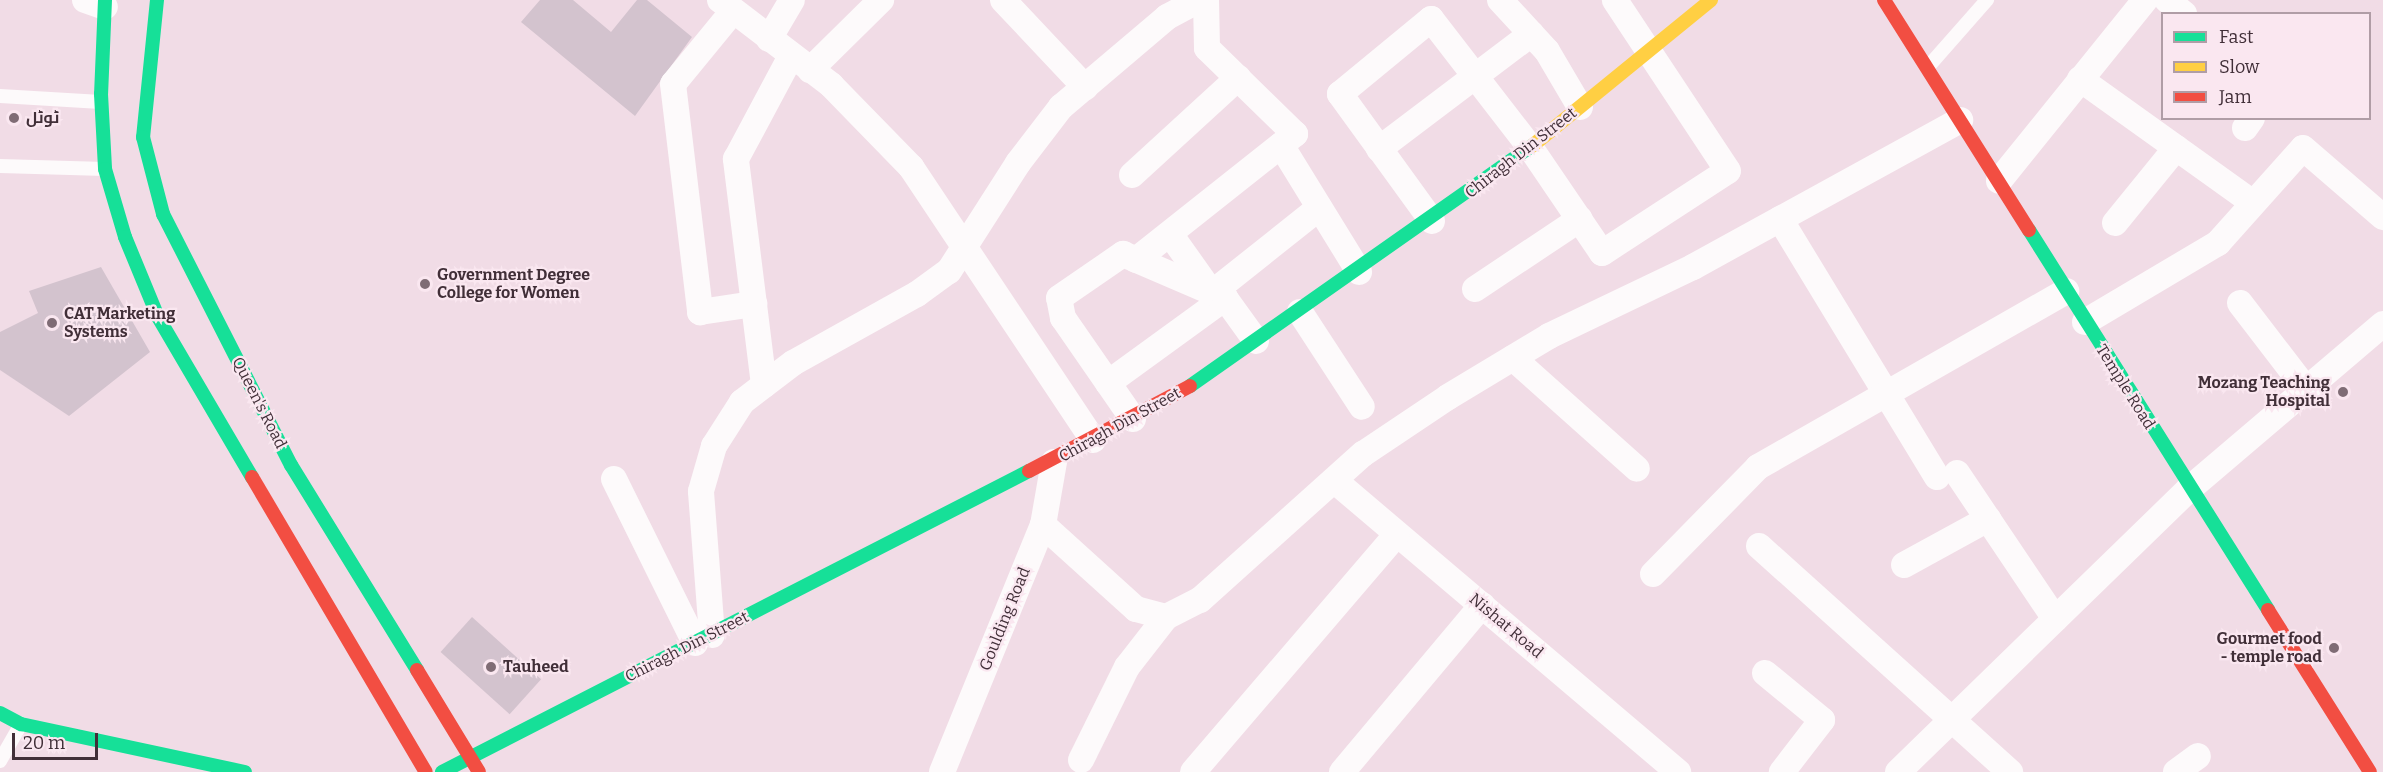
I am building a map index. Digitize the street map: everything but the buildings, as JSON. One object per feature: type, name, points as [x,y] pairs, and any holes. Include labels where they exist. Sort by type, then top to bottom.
[{"type":"street","name":"Queen's Road","points":[[157,0],[143,137],[163,214],[291,465],[479,772]]},
{"type":"street","points":[[769,39],[792,0]]},
{"type":"street","points":[[764,385],[736,159],[801,63],[881,0]]},
{"type":"street","points":[[1003,0],[1085,87]]},
{"type":"street","points":[[703,639],[701,491],[714,446],[742,402],[851,328],[917,294],[949,271],[965,250],[1018,163],[1061,107],[1167,17],[1199,0]]},
{"type":"street","points":[[1136,260],[1295,134],[1207,48],[1206,0]]},
{"type":"street","points":[[1500,0],[1547,51],[1580,107]]},
{"type":"street","points":[[1432,221],[1340,94],[1431,19],[1530,147],[1602,253],[1728,171],[1615,0]]},
{"type":"street","name":"Chiragh Din Street","points":[[442,772],[1054,462],[1133,419],[1300,312],[1432,221],[1530,147],[1711,0]]},
{"type":"street","points":[[1999,181],[2145,0]]},
{"type":"street","points":[[2167,0],[2182,12]]},
{"type":"street","points":[[98,2],[105,169],[125,237],[158,316],[426,772]]},
{"type":"street","name":"Temple Road","points":[[1894,4],[1927,68],[2188,489],[2370,772]]},
{"type":"street","points":[[754,304],[700,312],[674,84],[727,5],[866,116],[911,167],[1093,440]]},
{"type":"street","points":[[1379,149],[1531,34]]},
{"type":"street","points":[[1132,175],[1238,78]]},
{"type":"street","points":[[2080,79],[2253,203]]},
{"type":"street","points":[[1081,760],[1127,667],[1166,617],[1200,600],[1373,448],[1513,357],[1780,219],[1960,120]]},
{"type":"street","points":[[1281,145],[1359,272]]},
{"type":"street","points":[[2115,223],[2176,148]]},
{"type":"street","points":[[2085,322],[2218,243],[2303,148],[2383,217]]},
{"type":"street","points":[[1108,383],[1219,295],[1319,208]]},
{"type":"street","points":[[1475,289],[1580,219]]},
{"type":"street","points":[[1780,219],[1887,393],[1947,475],[1988,519],[2055,619]]},
{"type":"street","points":[[1170,234],[1256,341]]},
{"type":"street","points":[[1133,419],[1063,318],[1059,298],[1123,254],[1219,295]]},
{"type":"street","points":[[1653,574],[1758,467],[2066,291]]},
{"type":"street","points":[[2240,303],[2306,389]]},
{"type":"street","points":[[1300,312],[1362,407]]},
{"type":"street","points":[[1898,772],[2188,489],[2383,324]]},
{"type":"street","points":[[1513,357],[1637,469]]},
{"type":"street","name":"Goulding Road","points":[[951,769],[1043,525],[1054,462]]},
{"type":"street","points":[[614,479],[703,639]]},
{"type":"street","name":"Nishat Road","points":[[1335,481],[1678,772]]},
{"type":"street","points":[[1904,565],[1988,519]]},
{"type":"street","points":[[1043,525],[1136,609],[1166,617]]},
{"type":"street","points":[[1193,772],[1397,534]]},
{"type":"street","points":[[1759,546],[2010,772]]},
{"type":"street","points":[[1342,772],[1482,605]]},
{"type":"street","points":[[1765,673],[1822,720],[1782,772]]},
{"type":"street","points":[[0,713],[21,724],[245,772]]},
{"type":"street","points":[[2176,772],[2198,756]]},
{"type":"lane","points":[[1927,68],[1988,0]]},
{"type":"lane","points":[[0,96],[101,102]]},
{"type":"lane","points":[[0,166],[105,169]]},
{"type":"lane","points":[[0,760],[21,724]]},
{"type":"traffic: fast","points":[[105,0],[101,94],[105,169],[125,237],[158,317],[252,477]]},
{"type":"traffic: fast","points":[[157,0],[143,137],[163,214],[291,465],[417,670]]},
{"type":"traffic: fast","points":[[1190,386],[1532,146]]},
{"type":"traffic: fast","points":[[2029,230],[2268,610]]},
{"type":"traffic: fast","points":[[442,772],[1029,471]]},
{"type":"traffic: fast","points":[[0,713],[21,724],[245,772]]},
{"type":"traffic: slow","points":[[1532,146],[1711,0]]},
{"type":"traffic: jam","points":[[1884,0],[2029,230]]},
{"type":"traffic: jam","points":[[1029,471],[1190,386]]},
{"type":"traffic: jam","points":[[252,477],[426,772]]},
{"type":"traffic: jam","points":[[2268,610],[2370,772]]},
{"type":"traffic: jam","points":[[417,670],[479,772]]},
{"type":"place","name":"ٹوٹل","points":[[14,118]]},
{"type":"place","name":"Government Degree College for Women","points":[[425,284]]},
{"type":"place","name":"CAT Marketing Systems","points":[[52,323]]},
{"type":"place","name":"Mozang Teaching Hospital","points":[[2343,392]]},
{"type":"place","name":"Gourmet food - temple road","points":[[2334,648]]},
{"type":"place","name":"Tauheed","points":[[491,667]]}]
